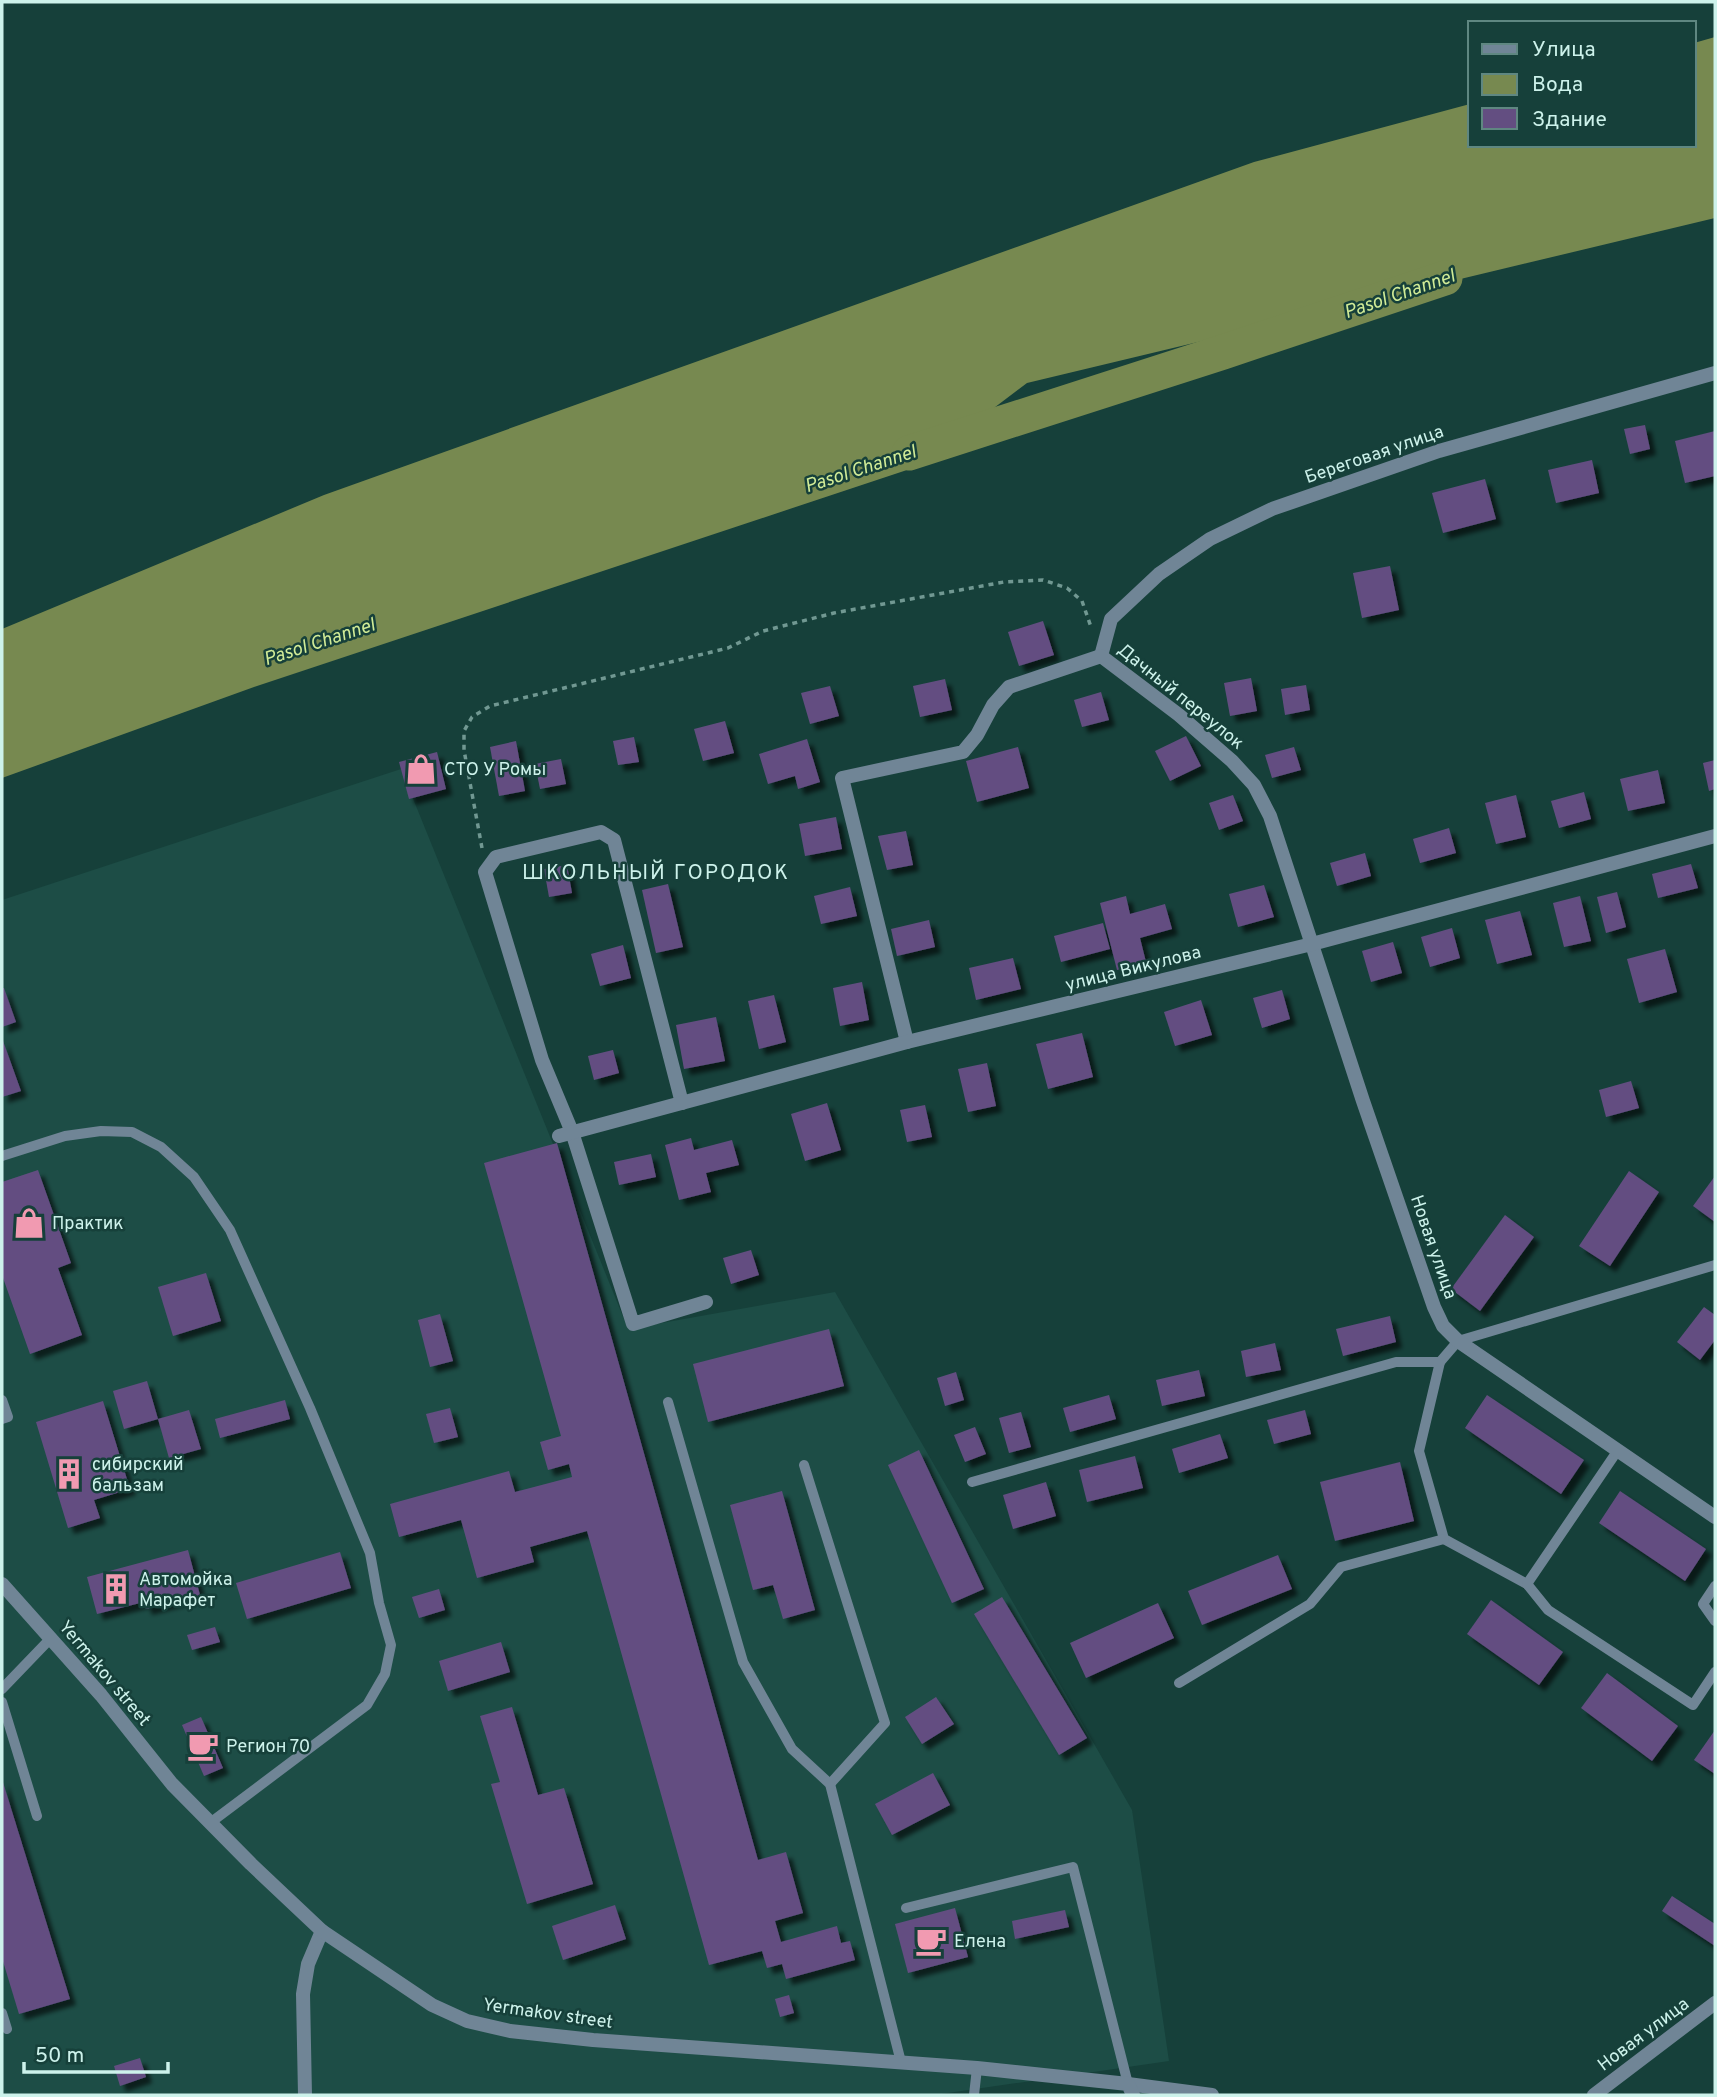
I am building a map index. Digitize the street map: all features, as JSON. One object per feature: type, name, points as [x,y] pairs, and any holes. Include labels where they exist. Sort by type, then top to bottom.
[{"type":"street","name":"Береговая улица","points":[[1101,656],[1111,619],[1159,574],[1210,539],[1272,509],[1440,451],[1715,373]]},
{"type":"street","name":"Дачный переулок","points":[[907,1042],[842,778],[963,752],[977,735],[993,705],[1009,687],[1101,656],[1179,715],[1232,761],[1254,785],[1270,816],[1312,944]]},
{"type":"street","points":[[682,1103],[614,840],[601,832],[496,857],[485,872],[566,1134],[633,1324],[706,1302]]},
{"type":"street","name":"улица Викулова","points":[[566,1134],[907,1042],[1312,944],[1715,836]]},
{"type":"street","name":"Новая улица","points":[[1312,944],[1434,1307],[1443,1326],[1458,1341],[1715,1517]]},
{"type":"street","name":"Yermakov street","points":[[2,1584],[102,1695],[172,1784],[322,1931],[432,2005],[467,2021],[510,2031],[593,2040],[977,2068],[1130,2090]]},
{"type":"street","points":[[305,2095],[303,1994],[308,1964],[322,1931]]},
{"type":"street","name":"Новая улица","points":[[1594,2095],[1715,2003]]},
{"type":"street","points":[[1130,2090],[1212,2095]]},
{"type":"lane","points":[[2,1156],[65,1136],[101,1130],[132,1132],[161,1146],[194,1177],[230,1230],[310,1408],[370,1553],[379,1603],[391,1645],[385,1674],[373,1695],[367,1705],[210,1823]]},
{"type":"lane","points":[[1444,1539],[1419,1451],[1440,1362],[1458,1341],[1715,1265]]},
{"type":"lane","points":[[972,1482],[1396,1362],[1440,1362]]},
{"type":"lane","points":[[2,1400],[8,1417],[2,1419]]},
{"type":"lane","points":[[667,1402],[743,1662],[792,1749],[830,1784],[901,2062]]},
{"type":"lane","points":[[1527,1584],[1618,1450]]},
{"type":"lane","points":[[804,1465],[885,1723],[830,1784]]},
{"type":"lane","points":[[1178,1683],[1310,1604],[1341,1567],[1444,1539],[1527,1584],[1548,1611],[1693,1705],[1715,1672]]},
{"type":"lane","points":[[1715,1586],[1703,1604],[1715,1621]]},
{"type":"lane","points":[[2,1689],[51,1638]]},
{"type":"lane","points":[[2,1702],[37,1816]]},
{"type":"lane","points":[[906,1908],[1073,1867],[1130,2090]]},
{"type":"lane","points":[[2,2013],[7,2029]]},
{"type":"lane","points":[[974,2095],[977,2068]]},
{"type":"path","points":[[485,872],[464,750],[464,731],[472,717],[490,706],[728,648],[763,631],[834,613],[1004,582],[1043,580],[1067,588],[1082,601],[1101,656]]},
{"type":"shaded area","points":[[401,769],[628,1329],[835,1292],[1132,1810],[1169,2061],[934,2095],[2,2095],[2,900]]},
{"type":"water","points":[[1715,37],[1715,218],[1027,383],[916,467],[254,687],[2,778],[2,629],[324,495],[1254,162],[1468,105],[1468,147],[1696,147],[1696,42]]},
{"type":"building","points":[[1645,425],[1650,449],[1630,454],[1624,429]]},
{"type":"building","points":[[1715,431],[1715,476],[1685,483],[1675,441]]},
{"type":"building","points":[[1592,460],[1599,493],[1556,503],[1548,470]]},
{"type":"building","points":[[1485,479],[1496,519],[1443,533],[1432,493]]},
{"type":"building","points":[[1390,566],[1399,610],[1362,618],[1353,573]]},
{"type":"building","points":[[1043,621],[1054,655],[1019,666],[1008,632]]},
{"type":"building","points":[[1251,678],[1257,711],[1230,716],[1224,683]]},
{"type":"building","points":[[945,679],[952,710],[920,717],[913,686]]},
{"type":"building","points":[[1306,685],[1310,710],[1285,715],[1281,689]]},
{"type":"building","points":[[830,686],[839,716],[810,724],[801,693]]},
{"type":"building","points":[[1101,692],[1109,720],[1082,727],[1074,700]]},
{"type":"building","points":[[725,721],[734,753],[703,761],[694,729]]},
{"type":"building","points":[[1186,736],[1201,766],[1170,781],[1155,751]]},
{"type":"building","points":[[634,737],[639,762],[618,765],[613,741]]},
{"type":"building","points":[[807,739],[820,782],[798,789],[795,776],[768,784],[759,754]]},
{"type":"building","points":[[516,741],[525,791],[499,796],[490,747]]},
{"type":"building","points":[[1018,747],[1029,788],[977,802],[966,761]]},
{"type":"building","points":[[1294,747],[1301,770],[1272,778],[1265,755]]},
{"type":"building","points":[[437,752],[446,789],[409,799],[399,762]]},
{"type":"building","points":[[561,759],[566,784],[540,789],[535,764]]},
{"type":"building","points":[[1715,760],[1715,789],[1709,791],[1703,763]]},
{"type":"building","points":[[1658,770],[1665,803],[1628,811],[1620,779]]},
{"type":"building","points":[[1584,792],[1591,819],[1559,828],[1551,801]]},
{"type":"building","points":[[1233,795],[1243,821],[1219,830],[1209,803]]},
{"type":"building","points":[[1516,795],[1526,837],[1496,844],[1485,803]]},
{"type":"building","points":[[836,817],[842,849],[805,856],[799,824]]},
{"type":"building","points":[[1449,828],[1456,853],[1420,863],[1413,839]]},
{"type":"building","points":[[906,831],[913,865],[887,870],[878,836]]},
{"type":"building","points":[[1365,853],[1371,876],[1337,886],[1330,863]]},
{"type":"building","points":[[1691,864],[1698,888],[1658,898],[1652,874]]},
{"type":"building","points":[[567,865],[572,893],[549,897],[544,869]]},
{"type":"building","points":[[668,884],[683,947],[656,953],[642,890]]},
{"type":"building","points":[[1264,885],[1274,917],[1238,927],[1229,894]]},
{"type":"building","points":[[850,887],[857,916],[821,924],[814,896]]},
{"type":"building","points":[[1617,892],[1626,927],[1606,933],[1597,897]]},
{"type":"building","points":[[1126,896],[1130,914],[1165,904],[1172,929],[1140,938],[1146,962],[1117,970],[1100,903]]},
{"type":"building","points":[[1580,896],[1591,941],[1564,947],[1553,903]]},
{"type":"building","points":[[1520,911],[1532,955],[1497,964],[1485,920]]},
{"type":"building","points":[[929,920],[935,947],[897,956],[891,929]]},
{"type":"building","points":[[1103,923],[1110,949],[1061,962],[1054,936]]},
{"type":"building","points":[[1452,928],[1460,958],[1430,967],[1421,937]]},
{"type":"building","points":[[1393,942],[1402,973],[1371,982],[1362,951]]},
{"type":"building","points":[[623,945],[631,978],[600,986],[591,954]]},
{"type":"building","points":[[1665,949],[1677,992],[1639,1003],[1627,959]]},
{"type":"building","points":[[1013,958],[1021,989],[976,1000],[969,968]]},
{"type":"building","points":[[862,982],[869,1020],[840,1026],[833,988]]},
{"type":"building","points":[[2,988],[16,1022],[2,1027]]},
{"type":"building","points":[[1282,990],[1290,1019],[1262,1028],[1253,998]]},
{"type":"building","points":[[774,995],[786,1042],[759,1049],[748,1001]]},
{"type":"building","points":[[1201,1000],[1212,1035],[1175,1046],[1164,1012]]},
{"type":"building","points":[[716,1017],[725,1061],[684,1069],[676,1025]]},
{"type":"building","points":[[1082,1033],[1093,1077],[1048,1089],[1036,1044]]},
{"type":"building","points":[[2,1038],[21,1091],[2,1097]]},
{"type":"building","points":[[613,1050],[619,1073],[594,1080],[588,1056]]},
{"type":"building","points":[[987,1063],[996,1106],[968,1112],[958,1069]]},
{"type":"building","points":[[1631,1081],[1639,1108],[1606,1117],[1599,1090]]},
{"type":"building","points":[[827,1103],[841,1150],[805,1161],[791,1114]]},
{"type":"building","points":[[925,1105],[932,1137],[907,1142],[900,1110]]},
{"type":"building","points":[[691,1138],[694,1150],[732,1140],[739,1165],[706,1173],[711,1192],[679,1200],[665,1145]]},
{"type":"building","points":[[557,1143],[758,1860],[786,1852],[803,1913],[775,1921],[781,1942],[837,1926],[841,1943],[850,1941],[855,1960],[786,1979],[782,1964],[767,1968],[762,1951],[709,1965],[587,1531],[530,1547],[534,1562],[477,1578],[461,1520],[399,1537],[390,1504],[509,1471],[515,1492],[572,1477],[569,1464],[548,1470],[540,1442],[561,1436],[484,1163]]},
{"type":"building","points":[[651,1154],[656,1177],[619,1185],[614,1162]]},
{"type":"building","name":"Практик","points":[[38,1170],[71,1263],[58,1268],[82,1335],[30,1354],[2,1275],[2,1182]]},
{"type":"building","points":[[1629,1171],[1659,1192],[1610,1266],[1579,1246]]},
{"type":"building","points":[[1715,1176],[1715,1222],[1693,1206]]},
{"type":"building","points":[[1505,1215],[1534,1237],[1480,1311],[1451,1289]]},
{"type":"building","points":[[751,1250],[759,1275],[731,1284],[723,1258]]},
{"type":"building","points":[[206,1273],[221,1321],[173,1336],[158,1287]]},
{"type":"building","points":[[1704,1307],[1715,1315],[1715,1340],[1700,1360],[1677,1342]]},
{"type":"building","points":[[440,1314],[453,1361],[430,1367],[418,1320]]},
{"type":"building","points":[[1390,1316],[1396,1342],[1343,1356],[1336,1329]]},
{"type":"building","points":[[829,1329],[844,1386],[708,1422],[693,1364]]},
{"type":"building","points":[[1275,1343],[1281,1370],[1246,1377],[1241,1351]]},
{"type":"building","points":[[1199,1370],[1205,1396],[1162,1406],[1156,1380]]},
{"type":"building","points":[[956,1372],[964,1400],[945,1406],[937,1378]]},
{"type":"building","points":[[147,1381],[158,1419],[124,1429],[113,1391]]},
{"type":"building","points":[[1109,1395],[1116,1419],[1070,1432],[1063,1408]]},
{"type":"building","points":[[1487,1395],[1584,1460],[1561,1494],[1465,1428]]},
{"type":"building","points":[[285,1400],[290,1419],[220,1438],[215,1419]]},
{"type":"building","points":[[103,1401],[130,1489],[94,1500],[100,1518],[68,1528],[36,1422]]},
{"type":"building","points":[[450,1408],[458,1437],[434,1443],[426,1414]]},
{"type":"building","points":[[189,1410],[201,1449],[169,1458],[158,1419]]},
{"type":"building","points":[[1305,1410],[1311,1434],[1274,1444],[1267,1420]]},
{"type":"building","points":[[1021,1412],[1031,1447],[1009,1453],[999,1418]]},
{"type":"building","points":[[975,1427],[986,1454],[965,1462],[954,1435]]},
{"type":"building","points":[[1220,1434],[1228,1458],[1179,1473],[1172,1449]]},
{"type":"building","points":[[919,1450],[984,1589],[952,1603],[888,1465]]},
{"type":"building","points":[[1135,1456],[1143,1488],[1087,1502],[1079,1470]]},
{"type":"building","points":[[1400,1462],[1414,1521],[1335,1541],[1320,1482]]},
{"type":"building","points":[[1046,1482],[1056,1516],[1013,1529],[1003,1495]]},
{"type":"building","points":[[782,1491],[815,1610],[783,1619],[773,1585],[753,1590],[730,1505]]},
{"type":"building","points":[[1620,1491],[1706,1549],[1685,1581],[1599,1523]]},
{"type":"building","points":[[188,1550],[200,1595],[146,1609],[144,1602],[97,1614],[87,1577]]},
{"type":"building","points":[[340,1552],[351,1588],[247,1619],[236,1583]]},
{"type":"building","points":[[1278,1555],[1292,1589],[1202,1625],[1188,1591]]},
{"type":"building","points":[[439,1589],[445,1610],[419,1618],[412,1597]]},
{"type":"building","points":[[1002,1597],[1087,1738],[1059,1755],[974,1614]]},
{"type":"building","points":[[1491,1600],[1563,1652],[1539,1685],[1467,1634]]},
{"type":"building","points":[[1158,1603],[1174,1638],[1086,1678],[1070,1643]]},
{"type":"building","points":[[215,1627],[220,1642],[192,1650],[187,1635]]},
{"type":"building","points":[[501,1642],[510,1672],[448,1691],[439,1661]]},
{"type":"building","points":[[1607,1673],[1678,1726],[1652,1761],[1581,1708]]},
{"type":"building","points":[[936,1697],[954,1724],[922,1744],[905,1717]]},
{"type":"building","points":[[512,1707],[538,1795],[564,1788],[593,1884],[527,1904],[491,1784],[500,1782],[480,1716]]},
{"type":"building","name":"Регион 70","points":[[201,1717],[223,1768],[204,1776],[182,1725]]},
{"type":"building","points":[[1715,1730],[1715,1774],[1694,1760]]},
{"type":"building","points":[[933,1773],[950,1805],[892,1835],[875,1804]]},
{"type":"building","points":[[2,1779],[70,1999],[19,2014],[2,1958]]},
{"type":"building","points":[[1672,1896],[1715,1924],[1715,1946],[1662,1911]]},
{"type":"building","points":[[615,1905],[626,1939],[563,1960],[552,1926]]},
{"type":"building","name":"Елена","points":[[955,1908],[968,1957],[908,1973],[895,1924]]},
{"type":"building","points":[[1065,1910],[1069,1927],[1015,1939],[1012,1921]]},
{"type":"building","points":[[789,1995],[794,2013],[780,2017],[775,1999]]},
{"type":"building","points":[[140,2058],[146,2077],[120,2086],[114,2066]]},
{"type":"waterway","name":"Pasol Channel","points":[[909,453],[1445,278]]},
{"type":"place","name":"СТО У Ромы","points":[[421,769]]},
{"type":"place","name":"Практик","points":[[29,1223]]},
{"type":"place","name":"сибирский бальзам","points":[[69,1474]]},
{"type":"place","name":"Автомойка Марафет","points":[[116,1589]]},
{"type":"place","name":"Регион 70","points":[[203,1746]]},
{"type":"place","name":"Елена","points":[[931,1941]]},
{"type":"district","name":"ШКОЛЬНЫЙ ГОРОДОК","points":[[656,872]]}]
